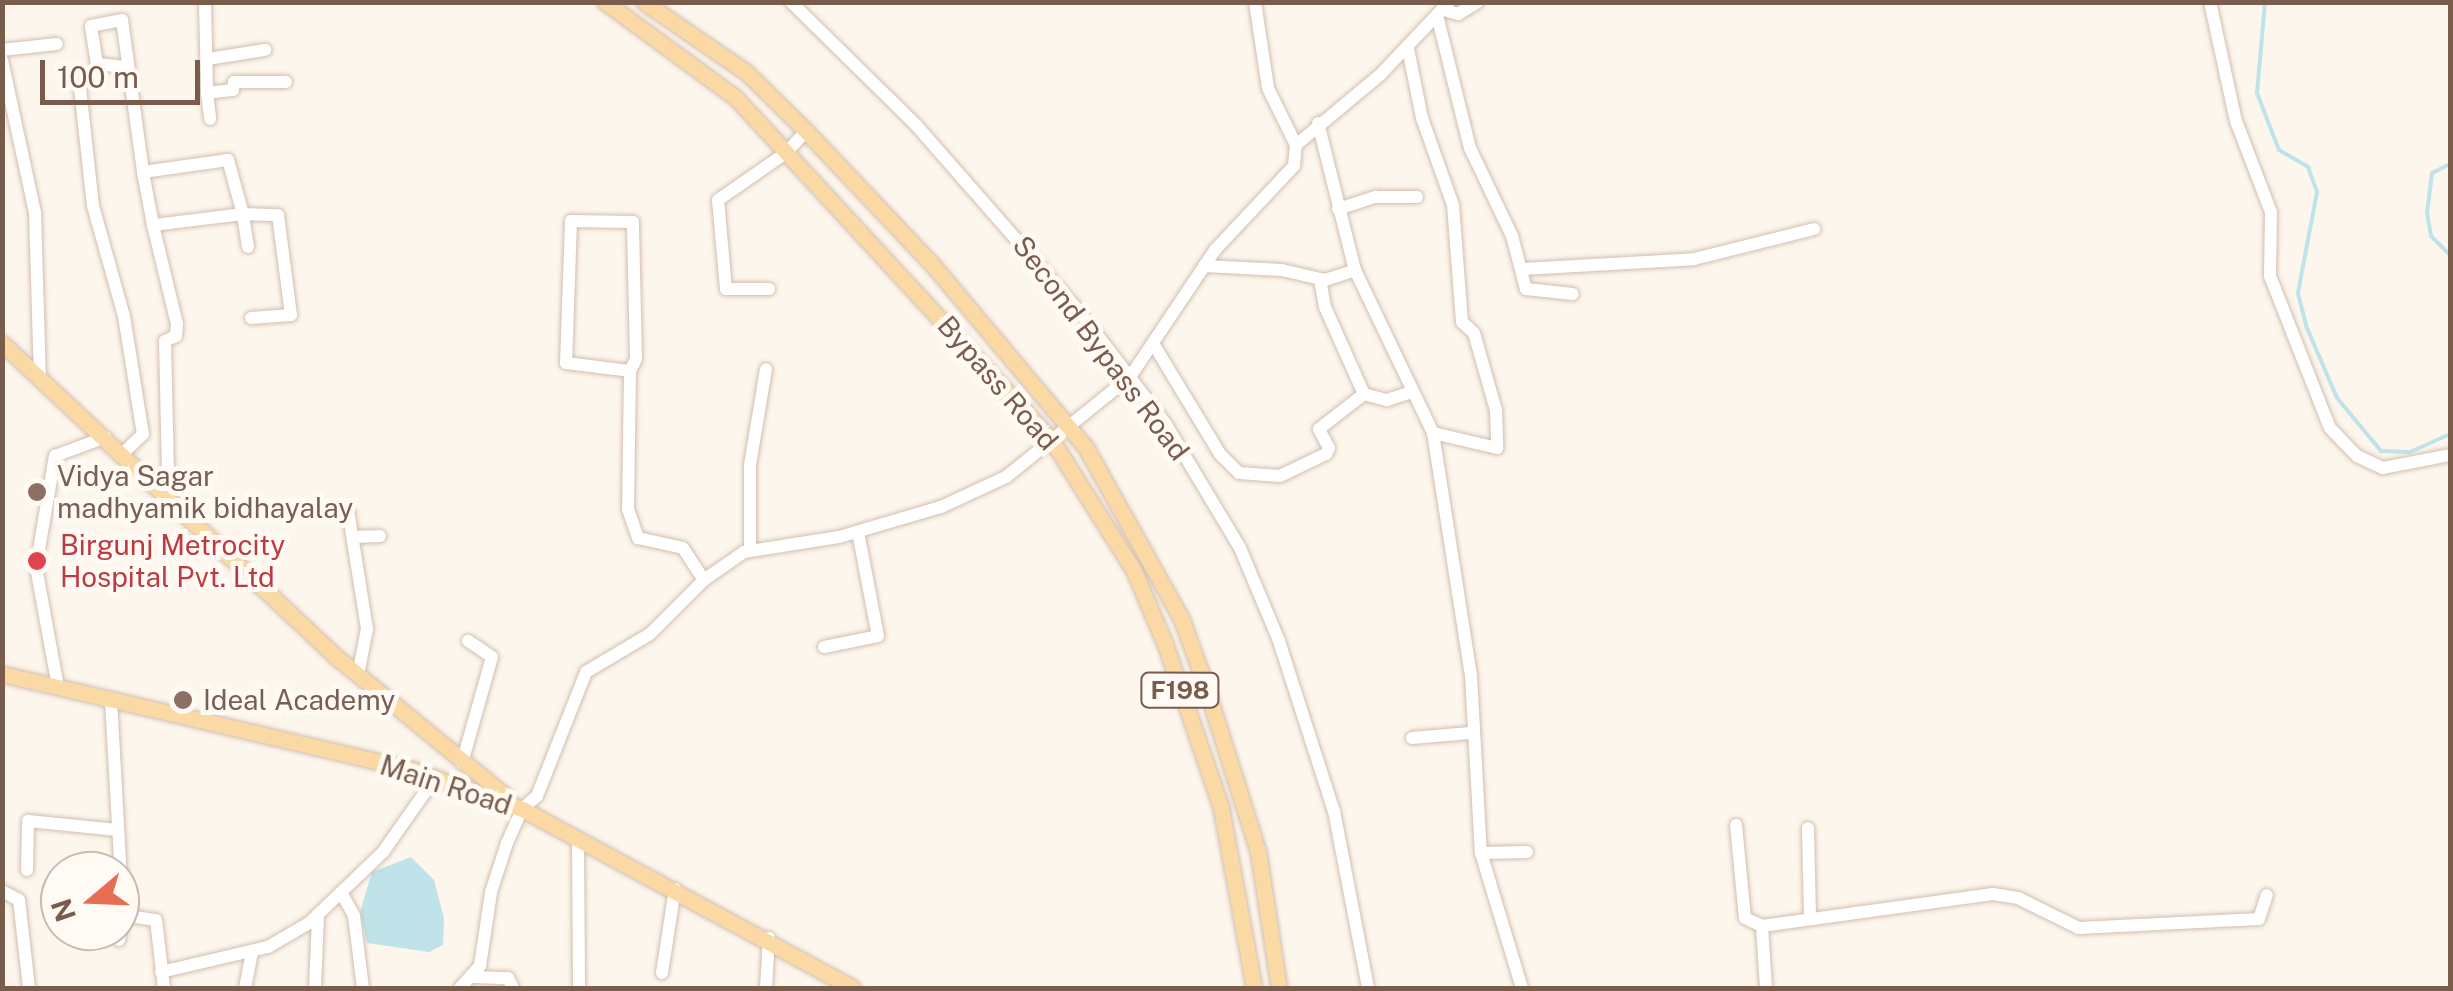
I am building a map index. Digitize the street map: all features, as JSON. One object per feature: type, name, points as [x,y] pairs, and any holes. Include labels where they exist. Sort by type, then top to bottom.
[{"type":"main road","name":"Bypass Road","points":[[605,2],[735,97],[1051,439],[1134,571],[1202,750],[1232,852],[1254,988]]},
{"type":"main road","name":"Bypass Road","points":[[644,2],[746,72],[806,130],[908,236],[1069,426],[1181,618],[1226,742],[1258,850],[1279,988]]},
{"type":"main road","points":[[2,343],[358,675],[436,743],[522,809]]},
{"type":"main road","name":"Main Road","points":[[2,674],[414,770],[522,809],[769,938],[853,988]]},
{"type":"main road","points":[[1202,750],[1226,742]]},
{"type":"main road","points":[[414,770],[436,743]]},
{"type":"street","points":[[205,2],[210,119]]},
{"type":"street","name":"Second Bypass Road","points":[[791,2],[974,188],[1130,376],[1240,548],[1279,641],[1350,868],[1368,988]]},
{"type":"street","points":[[460,988],[474,977],[486,948],[491,892],[522,809],[537,796],[586,672],[668,620],[704,580],[750,551],[858,532],[941,507],[1006,477],[1130,376],[1204,266],[1277,191],[1294,166],[1296,145],[1268,88],[1255,2]]},
{"type":"street","points":[[1444,11],[1458,14],[1478,2]]},
{"type":"street","points":[[2210,2],[2236,121],[2271,212],[2270,276],[2330,428],[2356,456],[2383,468],[2450,455]]},
{"type":"street","points":[[1296,145],[1408,49],[1444,11]]},
{"type":"street","points":[[1444,11],[1470,148],[1532,293],[1573,294]]},
{"type":"street","points":[[2,50],[57,44]]},
{"type":"street","points":[[1408,49],[1422,118],[1454,205],[1462,322],[1474,333],[1496,410],[1497,448],[1434,433]]},
{"type":"street","points":[[208,59],[265,50]]},
{"type":"street","points":[[2,60],[37,230],[40,378]]},
{"type":"street","points":[[126,67],[153,225],[177,324],[176,336],[166,340],[168,470],[157,487]]},
{"type":"street","points":[[207,92],[233,90],[234,82],[286,82]]},
{"type":"street","points":[[80,88],[93,206],[124,316],[143,434],[122,454]]},
{"type":"street","points":[[1318,123],[1355,270],[1434,433],[1467,642],[1481,853],[1522,988]]},
{"type":"street","points":[[768,289],[726,289],[718,200],[787,152],[806,130]]},
{"type":"street","points":[[143,172],[228,160],[248,247]]},
{"type":"street","points":[[1338,209],[1376,198],[1417,197]]},
{"type":"street","points":[[153,225],[243,214],[278,215],[291,315],[251,318]]},
{"type":"street","points":[[630,371],[566,363],[571,220],[633,222],[636,359],[630,371],[628,509],[638,538],[682,548],[704,580]]},
{"type":"street","points":[[1523,270],[1694,259],[1814,229]]},
{"type":"street","points":[[1204,266],[1320,278],[1355,270]]},
{"type":"street","points":[[1320,278],[1325,307],[1364,394]]},
{"type":"street","points":[[1154,345],[1220,454],[1239,473],[1280,476],[1326,454],[1330,448],[1319,429],[1364,394]]},
{"type":"street","points":[[750,551],[750,464],[766,369]]},
{"type":"street","points":[[1364,394],[1387,400],[1412,392]]},
{"type":"street","points":[[58,687],[36,567],[55,456],[106,438]]},
{"type":"street","points":[[348,510],[367,630],[358,675]]},
{"type":"street","points":[[824,647],[878,636],[858,532]]},
{"type":"street","points":[[354,537],[380,536]]},
{"type":"street","points":[[462,764],[492,657],[468,641]]},
{"type":"street","points":[[112,700],[119,851]]},
{"type":"street","points":[[1412,738],[1470,732]]},
{"type":"street","points":[[162,972],[252,952],[318,915],[384,852],[436,778]]},
{"type":"street","points":[[28,870],[28,821],[118,830]]},
{"type":"street","points":[[1736,825],[1745,918],[1762,926],[1810,916],[2006,894],[2079,928],[2259,920],[2267,895]]},
{"type":"street","points":[[1808,828],[1810,916]]},
{"type":"street","points":[[578,840],[579,988]]},
{"type":"street","points":[[1481,853],[1527,852]]},
{"type":"street","points":[[662,973],[675,889]]},
{"type":"street","points":[[2,891],[18,894],[29,988]]},
{"type":"street","points":[[342,894],[354,916],[363,988]]},
{"type":"street","points":[[315,988],[318,915]]},
{"type":"street","points":[[140,917],[156,920],[164,988]]},
{"type":"street","points":[[1762,926],[1766,988]]},
{"type":"street","points":[[766,988],[769,938]]},
{"type":"street","points":[[245,988],[252,952]]},
{"type":"street","points":[[474,977],[508,978],[514,988]]},
{"type":"water","points":[[411,857],[434,880],[444,918],[443,945],[429,952],[367,943],[360,912],[372,872]]},
{"type":"waterway","points":[[2265,2],[2257,93],[2279,150],[2308,167],[2317,192],[2298,293],[2307,328],[2337,398],[2381,451],[2410,452],[2450,434]]},
{"type":"waterway","points":[[2450,164],[2432,173],[2427,213],[2431,236],[2450,255]]},
{"type":"place","name":"Vidya Sagar madhyamik bidhayalay","points":[[37,492]]},
{"type":"place","name":"Birgunj Metrocity Hospital Pvt. Ltd","points":[[37,561]]},
{"type":"place","name":"Ideal Academy","points":[[183,700]]}]
